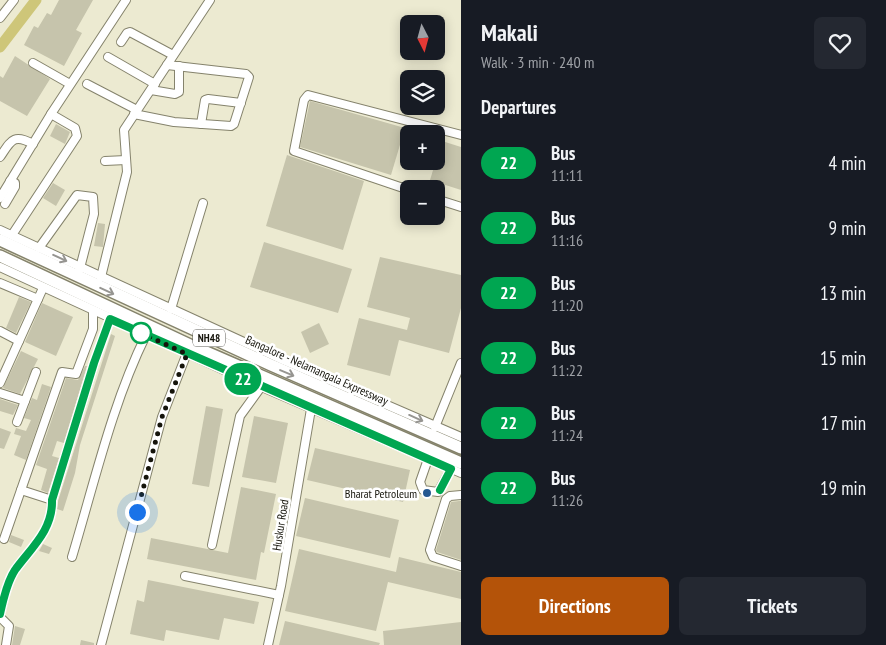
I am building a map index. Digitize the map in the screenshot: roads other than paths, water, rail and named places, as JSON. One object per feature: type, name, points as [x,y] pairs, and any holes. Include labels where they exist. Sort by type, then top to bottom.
[{"type":"highway","name":"Bangalore - Nelamangala Expressway","points":[[0,240],[271,365],[461,448]]},
{"type":"highway","name":"NH48","points":[[0,256],[190,345],[416,444],[456,466]]},
{"type":"street","points":[[0,18],[14,0]]},
{"type":"street","points":[[2,201],[10,181],[32,144],[126,0]]},
{"type":"street","points":[[101,277],[127,172],[124,130],[210,0]]},
{"type":"street","points":[[121,42],[127,33],[130,32],[173,56]]},
{"type":"street","points":[[108,57],[153,87],[175,94],[179,92],[179,66]]},
{"type":"street","points":[[33,63],[70,84]]},
{"type":"street","points":[[88,84],[136,112],[174,122],[231,126],[234,124],[249,77],[246,74],[167,65]]},
{"type":"street","points":[[400,187],[294,151],[304,100],[308,95],[461,135]]},
{"type":"street","points":[[201,124],[205,100],[208,98],[240,103]]},
{"type":"street","points":[[12,236],[77,136],[75,128],[51,114]]},
{"type":"street","points":[[0,157],[10,142],[16,138],[23,139],[32,144]]},
{"type":"street","points":[[105,162],[126,160]]},
{"type":"street","points":[[39,248],[77,195],[93,197],[94,214],[80,268]]},
{"type":"street","points":[[445,202],[461,207]]},
{"type":"street","points":[[171,309],[203,203]]},
{"type":"street","points":[[0,230],[80,268],[461,438]]},
{"type":"street","points":[[0,267],[261,387],[428,459],[456,466],[461,474]]},
{"type":"street","points":[[0,283],[38,299]]},
{"type":"street","points":[[0,383],[43,288]]},
{"type":"street","points":[[4,539],[62,372],[76,374],[81,363],[93,329],[93,311]]},
{"type":"street","points":[[6,645],[9,626],[0,615],[14,571],[34,549],[53,513],[52,500],[94,363],[110,319]]},
{"type":"street","points":[[0,331],[19,341]]},
{"type":"street","points":[[72,557],[112,425],[137,352],[146,335]]},
{"type":"street","points":[[102,645],[162,417],[187,354]]},
{"type":"street","points":[[435,427],[459,376],[461,363]]},
{"type":"street","points":[[17,422],[36,372]]},
{"type":"street","points":[[212,545],[240,416],[261,387]]},
{"type":"street","points":[[0,393],[25,401]]},
{"type":"street","name":"Huskur Road","points":[[268,645],[279,595],[311,408]]},
{"type":"street","points":[[428,459],[420,482],[423,490],[433,493],[438,492],[456,466]]},
{"type":"street","points":[[21,490],[52,500]]},
{"type":"street","points":[[461,495],[450,496],[446,499],[430,550],[433,558],[461,566]]},
{"type":"street","points":[[185,576],[279,595]]},
{"type":"waterway","points":[[0,47],[36,0]]},
{"type":"place","name":"Bharat Petroleum","points":[[427,493]]}]
